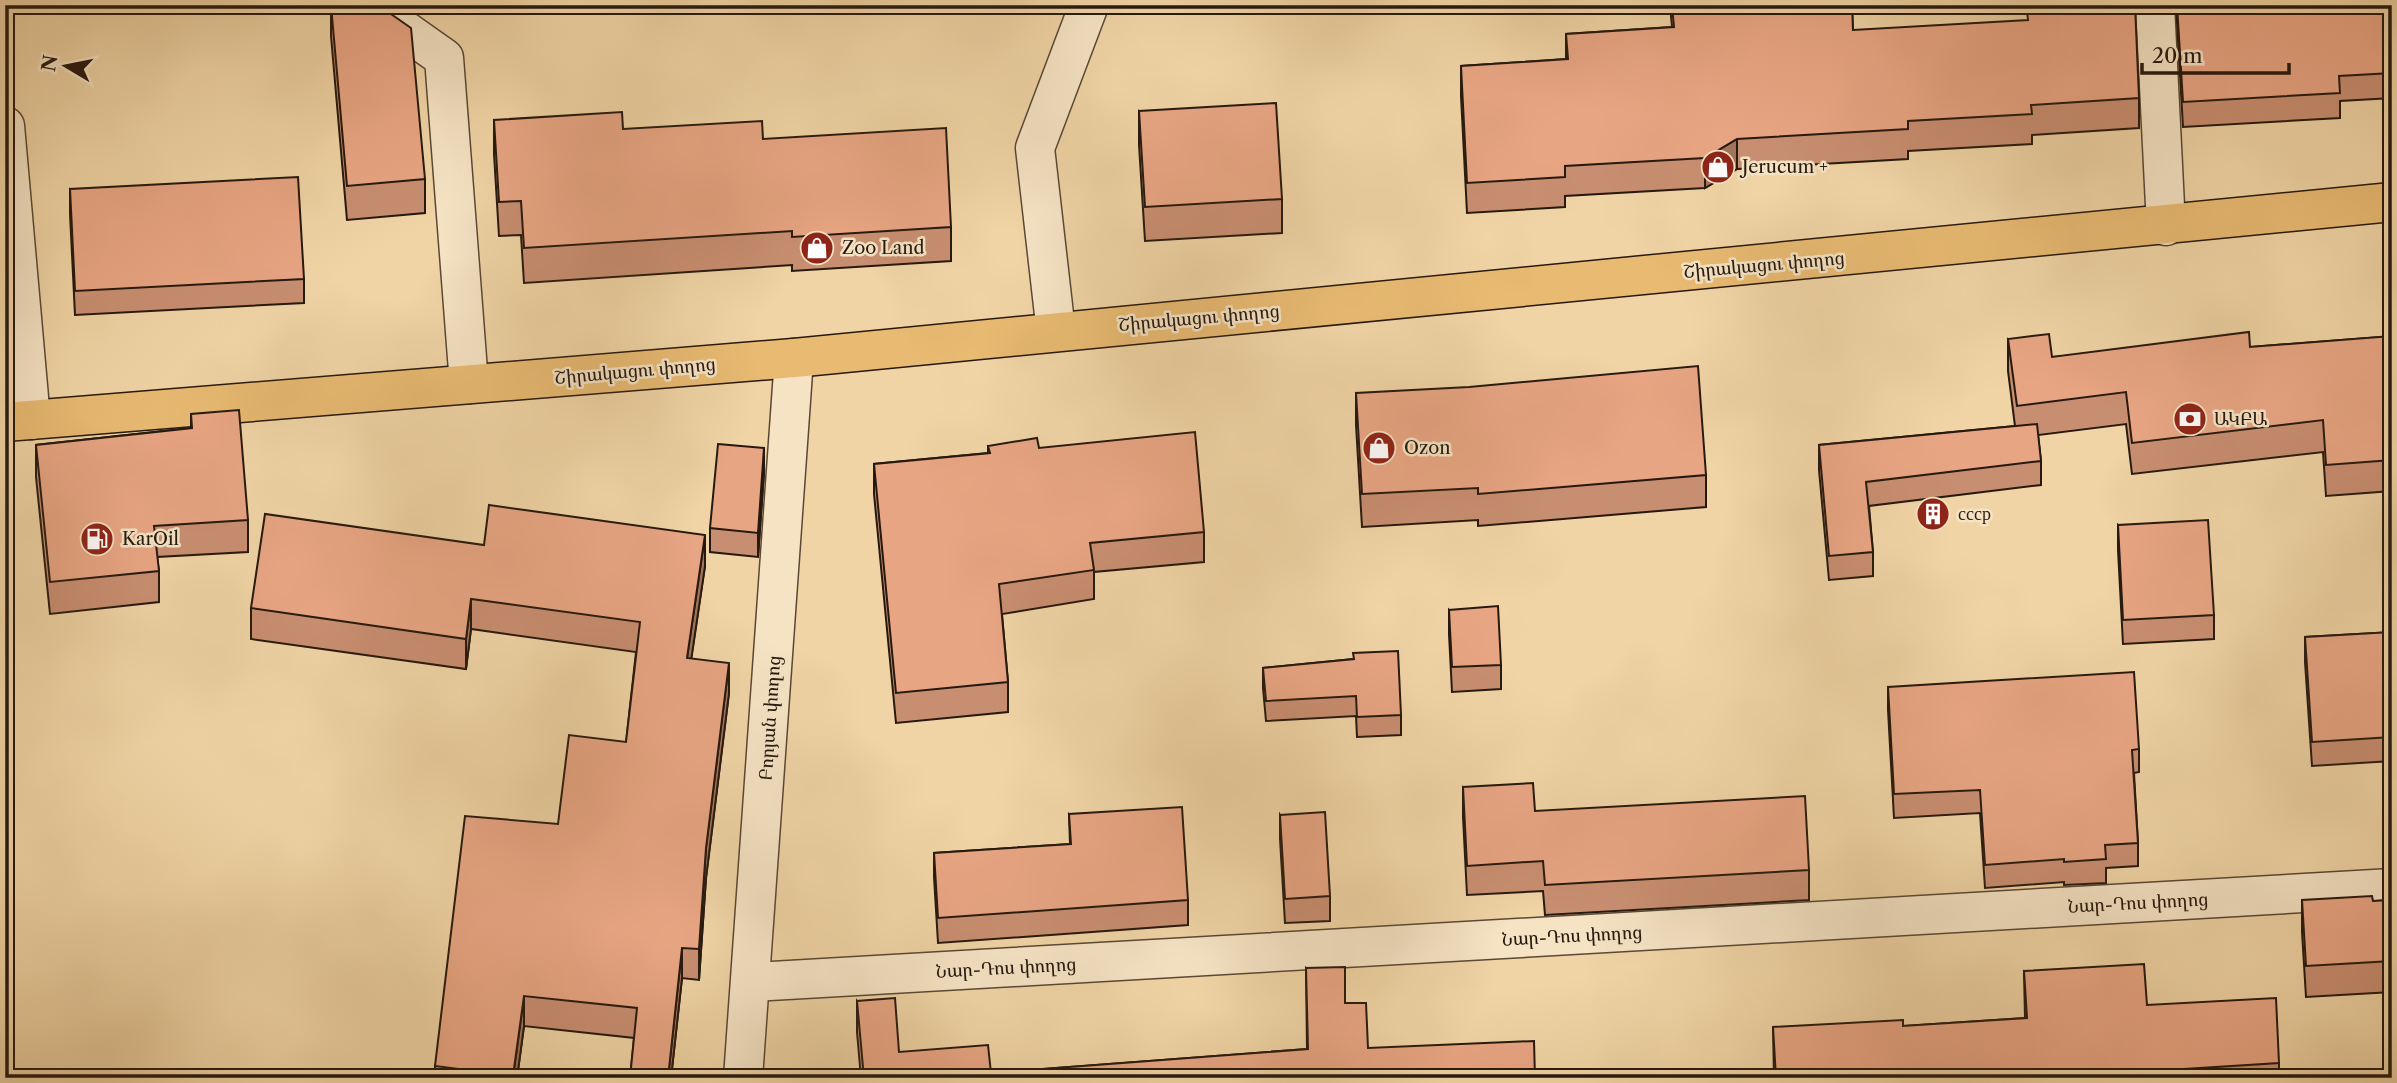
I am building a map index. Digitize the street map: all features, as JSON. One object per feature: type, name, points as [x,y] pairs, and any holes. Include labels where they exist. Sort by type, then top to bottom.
[{"type":"main road","name":"Շիրակացու փողոց","points":[[18,421],[794,358],[2392,202]]},
{"type":"street","points":[[369,5],[444,58],[468,384]]},
{"type":"street","points":[[1056,332],[1035,148],[1089,5]]},
{"type":"street","points":[[2155,5],[2166,226]]},
{"type":"street","points":[[5,126],[18,421]]},
{"type":"street","name":"Բորյան փողոց","points":[[743,1078],[752,982],[794,358]]},
{"type":"street","name":"Նար-Դոս փողոց","points":[[752,982],[2392,888]]},
{"type":"building","points":[[331,5],[378,5],[411,28],[425,179],[347,186]]},
{"type":"building","points":[[1672,5],[1852,5],[1853,30],[2028,20],[2027,11],[2135,5],[2139,98],[2031,105],[2032,114],[1908,121],[1908,129],[1737,139],[1705,158],[1565,166],[1565,177],[1467,183],[1461,66],[1568,59],[1566,34],[1674,27]]},
{"type":"building","points":[[2177,5],[2392,5],[2392,73],[2339,76],[2340,93],[2183,102]]},
{"type":"building","points":[[1276,103],[1282,199],[1145,207],[1139,111]]},
{"type":"building","points":[[622,112],[623,129],[762,121],[763,139],[946,128],[951,227],[792,237],[792,231],[524,248],[521,201],[499,202],[494,120]]},
{"type":"building","points":[[298,177],[304,279],[75,291],[70,189]]},
{"type":"building","points":[[2249,332],[2250,347],[2392,336],[2392,460],[2326,465],[2323,420],[2132,443],[2126,392],[2017,406],[2008,339],[2049,334],[2052,357]]},
{"type":"building","points":[[1698,366],[1706,475],[1478,494],[1478,488],[1362,494],[1356,393],[1469,387]]},
{"type":"building","points":[[239,410],[248,520],[154,526],[159,571],[50,582],[36,445],[192,428],[191,414]]},
{"type":"building","points":[[2037,424],[2041,461],[1866,482],[1873,552],[1829,556],[1819,445]]},
{"type":"building","points":[[1195,432],[1204,532],[1090,543],[1094,570],[999,584],[1008,682],[896,693],[874,464],[990,453],[988,446],[1037,438],[1039,448]]},
{"type":"building","points":[[718,444],[764,448],[758,533],[710,528]]},
{"type":"building","points":[[489,505],[705,535],[687,658],[729,663],[706,848],[699,949],[682,948],[668,1078],[630,1078],[637,1008],[524,996],[513,1076],[435,1066],[465,816],[558,824],[569,735],[626,742],[640,622],[471,599],[466,639],[251,608],[265,514],[484,545]]},
{"type":"building","points":[[2208,520],[2214,615],[2123,620],[2118,525]]},
{"type":"building","points":[[1498,606],[1501,665],[1452,667],[1449,610]]},
{"type":"building","points":[[2392,632],[2392,737],[2312,742],[2305,637]]},
{"type":"building","points":[[1398,651],[1401,715],[1357,717],[1356,696],[1266,701],[1263,668],[1354,659],[1353,653]]},
{"type":"building","points":[[2134,672],[2139,749],[2132,750],[2138,843],[2105,845],[2106,859],[1985,865],[1980,790],[1894,794],[1888,687]]},
{"type":"building","points":[[1533,783],[1535,811],[1805,796],[1809,870],[1545,885],[1543,861],[1467,866],[1463,787]]},
{"type":"building","points":[[1182,807],[1188,900],[938,918],[934,853],[1071,844],[1069,814]]},
{"type":"building","points":[[1325,812],[1330,896],[1285,899],[1280,815]]},
{"type":"building","points":[[2372,896],[2373,901],[2392,900],[2392,961],[2306,966],[2302,900]]},
{"type":"building","points":[[2144,964],[2147,1005],[2276,998],[2279,1063],[2153,1071],[2154,1078],[1776,1078],[1773,1027],[1903,1020],[1903,1026],[2027,1018],[2024,971]]},
{"type":"building","points":[[1345,967],[1345,1003],[1366,1003],[1368,1048],[1534,1041],[1535,1078],[864,1078],[857,1001],[895,998],[899,1052],[988,1045],[991,1073],[1308,1049],[1306,968]]},
{"type":"place","name":"Jerucum +","points":[[1718,167]]},
{"type":"place","name":"Zoo Land","points":[[817,248]]},
{"type":"place","name":"ԱԿԲԱ","points":[[2190,419]]},
{"type":"place","name":"Ozon","points":[[1379,448]]},
{"type":"place","name":"ссср","points":[[1933,514]]},
{"type":"place","name":"KarOil","points":[[97,539]]}]
